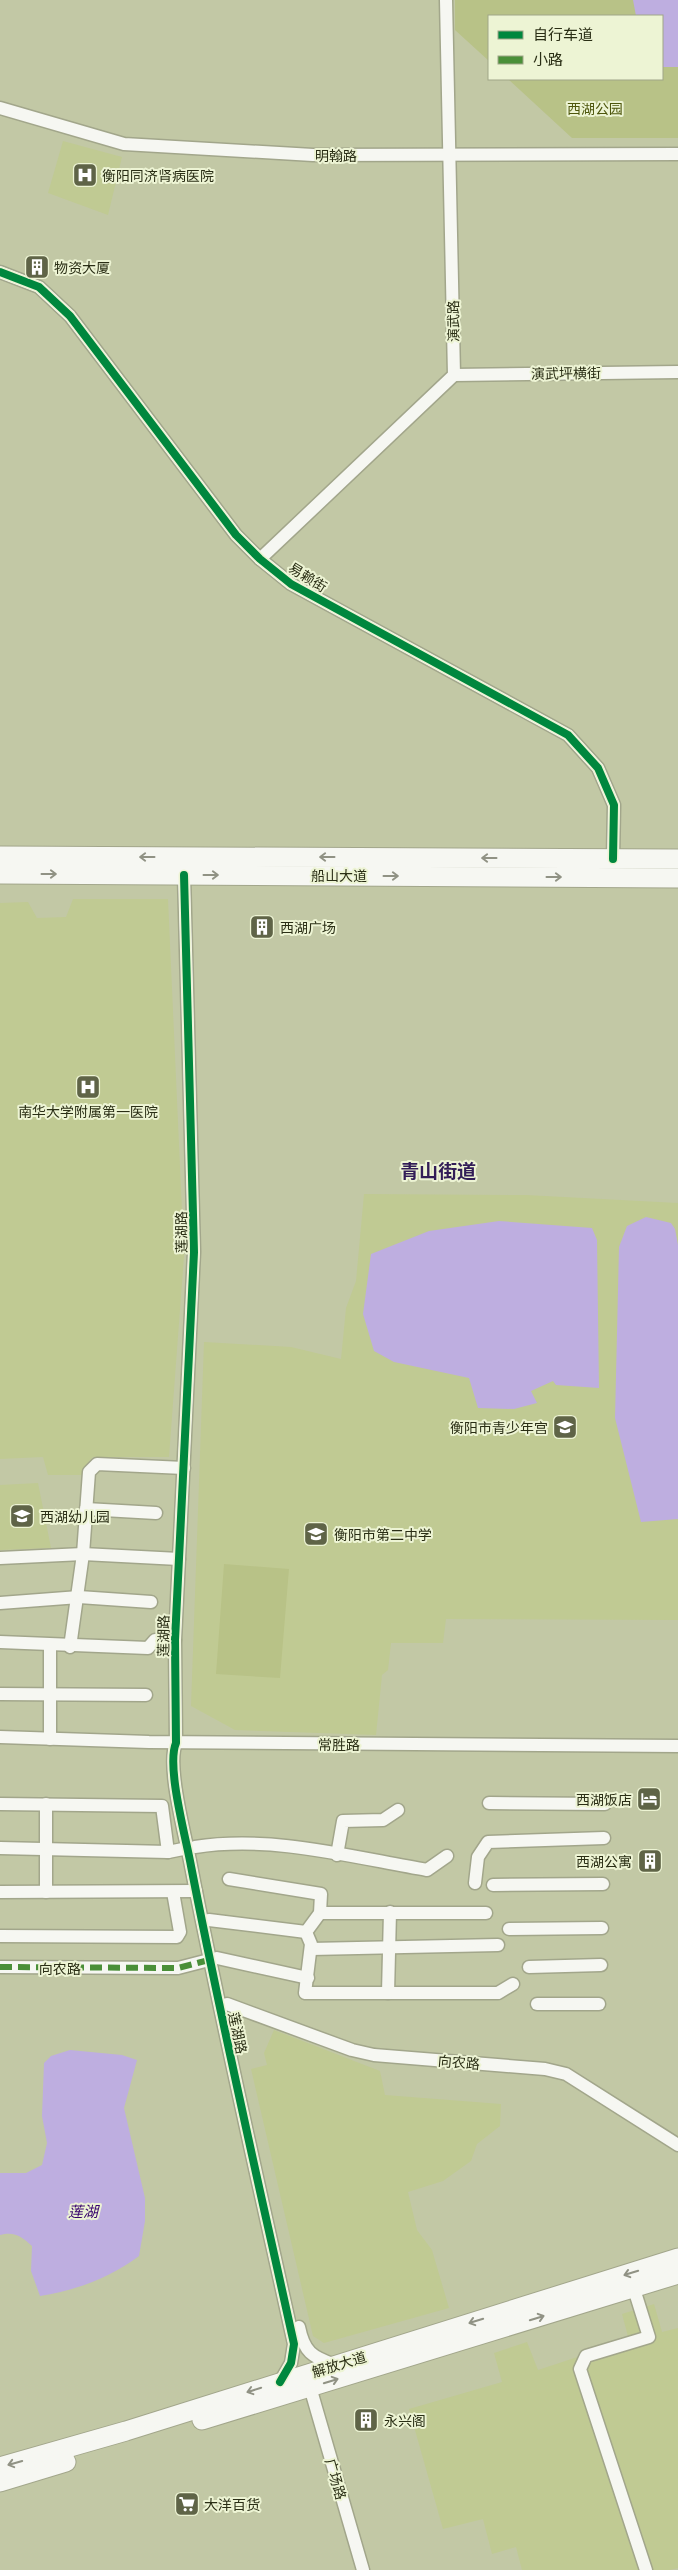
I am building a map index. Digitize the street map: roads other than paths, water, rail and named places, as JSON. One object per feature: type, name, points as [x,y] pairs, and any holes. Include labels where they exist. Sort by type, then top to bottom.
[{"type":"highway","name":"船山大道","points":[[0,856],[678,859]]},
{"type":"highway","name":"船山大道","points":[[0,874],[678,878]]},
{"type":"highway","name":"解放大道","points":[[0,2467],[126,2431],[678,2258]]},
{"type":"highway","name":"解放大道","points":[[0,2482],[678,2274]]},
{"type":"street","name":"演武路","points":[[446,0],[454,375]]},
{"type":"street","name":"明翰路","points":[[0,102],[126,139],[314,150],[678,154]]},
{"type":"street","name":"明翰路","points":[[0,108],[124,144],[314,155],[678,149]]},
{"type":"street","name":"易赖街","points":[[0,272],[39,287],[70,316],[236,535],[260,559],[291,584],[568,735],[598,768],[614,805],[613,859]]},
{"type":"street","name":"演武坪横街","points":[[454,375],[678,372]]},
{"type":"street","points":[[260,559],[454,375]]},
{"type":"street","name":"莲湖路","points":[[184,875],[194,1252],[175,1640],[176,1786],[210,1920],[213,1959],[227,2004],[302,2343],[315,2358],[335,2365]]},
{"type":"street","points":[[70,1647],[83,1554],[88,1472],[96,1464],[184,1468]]},
{"type":"street","points":[[86,1509],[156,1513]]},
{"type":"street","points":[[0,1558],[83,1554],[179,1559]]},
{"type":"street","points":[[0,1603],[78,1597],[151,1602]]},
{"type":"street","points":[[0,1642],[70,1647],[148,1648],[155,1640],[175,1640]]},
{"type":"street","points":[[50,1646],[50,1739]]},
{"type":"street","points":[[0,1694],[146,1695]]},
{"type":"street","name":"常胜路","points":[[0,1737],[176,1747],[678,1746]]},
{"type":"street","name":"常胜路","points":[[0,1744],[678,1752]]},
{"type":"street","points":[[489,1803],[605,1804]]},
{"type":"street","points":[[0,1804],[162,1806],[168,1852]]},
{"type":"street","points":[[46,1804],[46,1892]]},
{"type":"street","points":[[337,1855],[343,1821],[383,1820],[398,1810]]},
{"type":"street","points":[[475,1883],[478,1856],[488,1842],[604,1838]]},
{"type":"street","points":[[0,1848],[168,1852],[220,1843],[273,1844],[427,1870],[447,1856]]},
{"type":"street","name":"莲湖路","points":[[191,1847],[196,1892],[213,1959],[294,2344],[291,2363],[280,2382]]},
{"type":"street","points":[[230,1879],[321,1894],[320,1913],[306,1932]]},
{"type":"street","points":[[493,1885],[603,1884]]},
{"type":"street","points":[[0,1892],[196,1892]]},
{"type":"street","points":[[0,1936],[177,1937],[180,1932],[173,1892]]},
{"type":"street","points":[[388,1993],[390,1912]]},
{"type":"street","points":[[320,1913],[486,1913]]},
{"type":"street","points":[[210,1920],[306,1932]]},
{"type":"street","points":[[509,1929],[602,1928]]},
{"type":"street","points":[[306,1932],[311,1949],[305,1993],[498,1993],[513,1984]]},
{"type":"street","points":[[311,1949],[498,1945]]},
{"type":"street","points":[[213,1959],[308,1978]]},
{"type":"street","name":"向农路","points":[[0,1967],[178,1968],[213,1959]]},
{"type":"street","points":[[529,1967],[601,1965]]},
{"type":"street","name":"向农路","points":[[227,2004],[352,2050],[374,2055],[545,2069],[566,2074],[678,2145]]},
{"type":"street","points":[[537,2004],[599,2004]]},
{"type":"street","points":[[634,2289],[649,2337],[586,2356],[580,2368],[646,2570]]},
{"type":"street","name":"广场路","points":[[310,2387],[363,2570]]},
{"type":"water","points":[[633,0],[678,0],[678,67],[663,67],[663,15],[636,15]]},
{"type":"water","points":[[646,1217],[671,1223],[675,1229],[678,1245],[678,1519],[641,1522],[615,1418],[619,1247],[627,1226]]},
{"type":"water","points":[[499,1221],[592,1228],[597,1240],[599,1388],[556,1385],[553,1381],[531,1391],[537,1403],[514,1409],[478,1408],[469,1378],[394,1362],[374,1351],[363,1314],[371,1254],[429,1231]]},
{"type":"water","name":"莲湖","points":[[70,2050],[122,2055],[137,2060],[124,2108],[145,2198],[145,2221],[139,2256],[128,2264],[105,2277],[79,2287],[40,2296],[31,2271],[32,2246],[14,2234],[0,2235],[0,2173],[26,2173],[42,2165],[47,2143],[42,2116],[44,2063],[51,2056]]},
{"type":"place","name":"衡阳同济肾病医院","points":[[85,175]]},
{"type":"place","name":"物资大厦","points":[[37,267]]},
{"type":"place","name":"西湖广场","points":[[262,927]]},
{"type":"place","name":"南华大学附属第一医院","points":[[88,1087]]},
{"type":"place","name":"衡阳市青少年宫","points":[[565,1427]]},
{"type":"place","name":"西湖幼儿园","points":[[22,1516]]},
{"type":"place","name":"衡阳市第二中学","points":[[316,1534]]},
{"type":"place","name":"西湖饭店","points":[[649,1799]]},
{"type":"place","name":"西湖公寓","points":[[650,1861]]},
{"type":"place","name":"永兴阁","points":[[366,2420]]},
{"type":"place","name":"大洋百货","points":[[187,2504]]},
{"type":"district","name":"青山街道","points":[[438,1170]]},
{"type":"park label","name":"西湖公园","points":[[595,108]]}]
